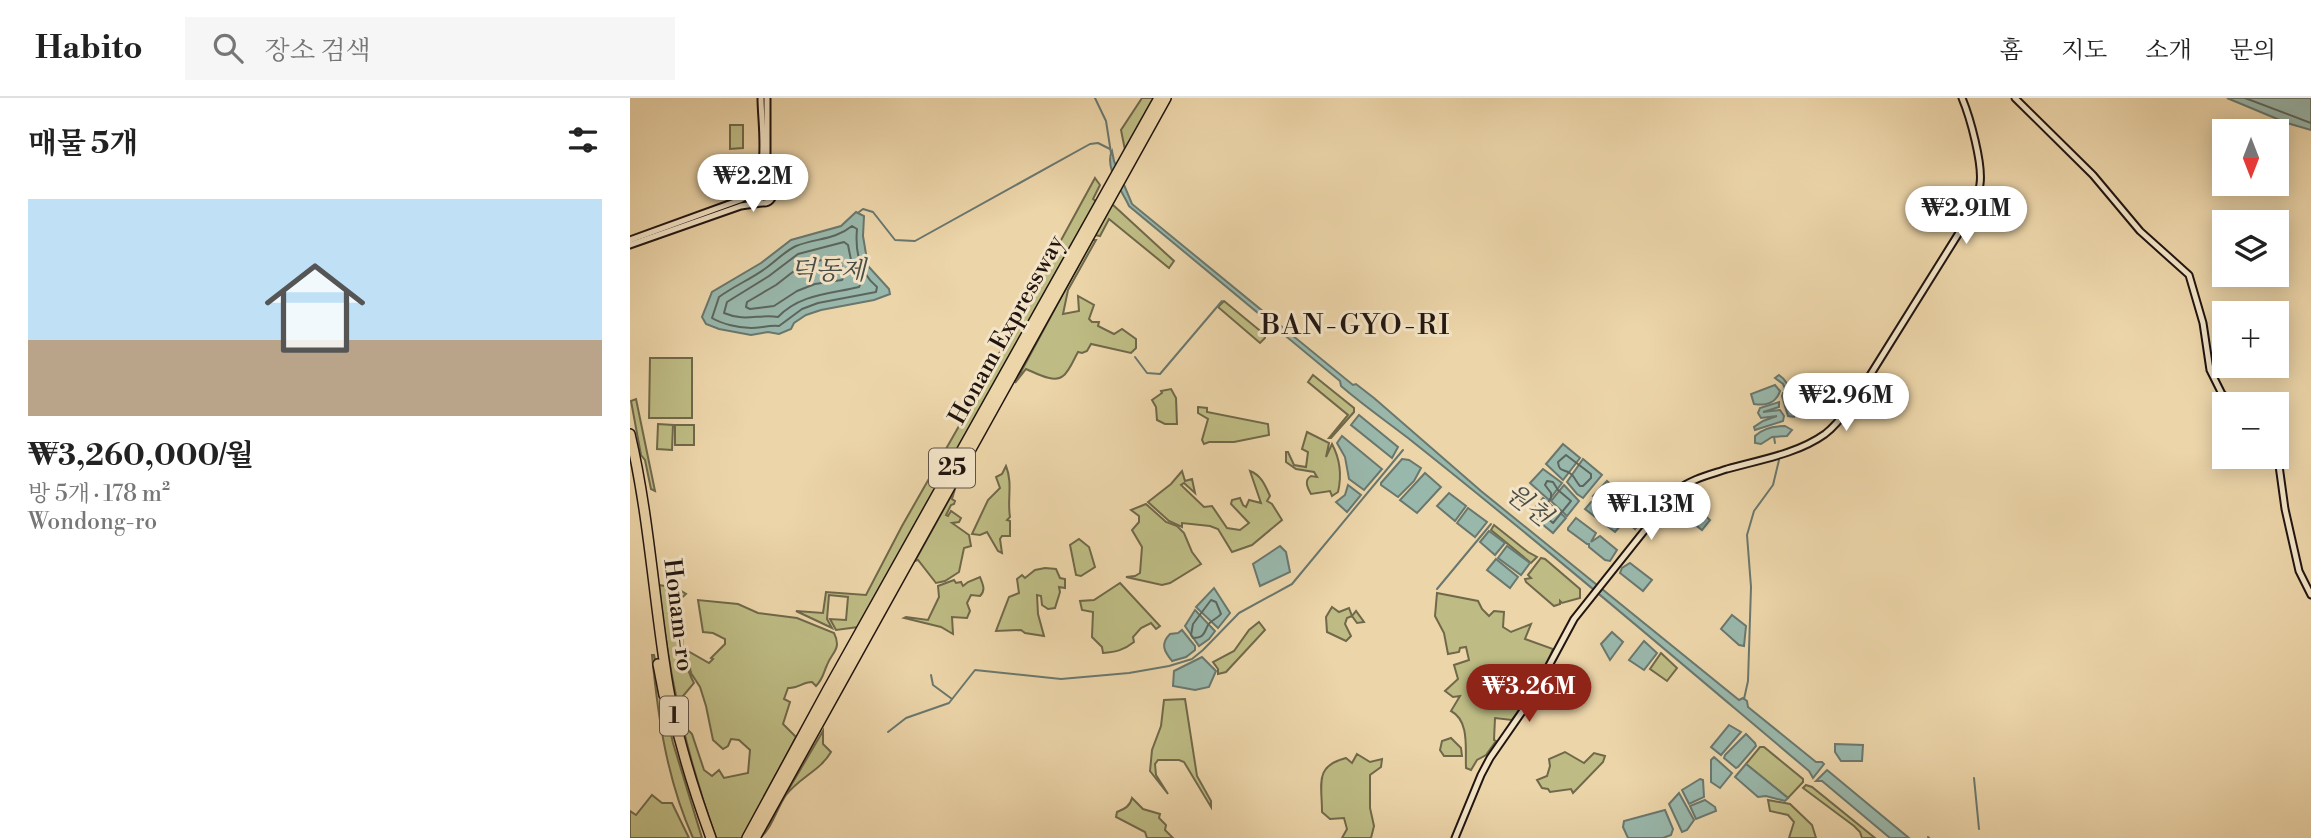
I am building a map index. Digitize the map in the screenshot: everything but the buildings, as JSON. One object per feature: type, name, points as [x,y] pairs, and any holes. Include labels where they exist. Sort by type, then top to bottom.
[{"type":"highway","name":"Honam Expressway","points":[[747,838],[1159,98]]},
{"type":"highway","name":"Honam Expressway","points":[[755,838],[1166,98]]},
{"type":"highway","name":"Honam-ro","points":[[630,434],[647,519],[653,591],[672,706],[683,751],[711,838]]},
{"type":"highway","name":"Honam-ro","points":[[630,458],[651,575]]},
{"type":"highway","name":"Honam-ro","points":[[653,591],[660,679],[679,755],[706,838]]},
{"type":"street","points":[[761,98],[762,170],[756,189],[756,198],[761,203]]},
{"type":"street","points":[[630,245],[747,204],[768,203],[773,199],[774,193],[767,174],[767,98]]},
{"type":"street","points":[[2015,98],[2093,175],[2140,231],[2189,275],[2203,323],[2210,370],[2221,392]]},
{"type":"street","points":[[1455,838],[1485,766],[1531,699],[1565,634],[1591,596],[1676,491],[1698,478],[1797,449],[1825,434],[1840,420],[1967,220],[1977,195],[1981,182],[1980,164],[1963,99]]},
{"type":"street","points":[[630,240],[740,200],[766,185],[772,188]]},
{"type":"street","points":[[2279,469],[2299,571],[2311,595]]},
{"type":"shaded area","points":[[1142,98],[1154,98],[1125,150],[1121,130]]},
{"type":"shaded area","points":[[730,125],[743,125],[743,148],[730,149]]},
{"type":"shaded area","points":[[1095,178],[1100,185],[1093,199],[1097,202],[858,627],[836,630],[830,619],[846,620],[848,597],[829,595],[827,619],[832,628],[796,611],[823,613],[826,592],[866,595]]},
{"type":"shaded area","points":[[1112,204],[1174,261],[1169,268],[1109,219],[1100,236],[1095,235]]},
{"type":"shaded area","points":[[1092,240],[1096,240],[1068,290],[1063,314],[1079,311],[1078,296],[1094,305],[1089,319],[1092,322],[1099,322],[1098,326],[1114,334],[1122,329],[1136,339],[1136,348],[1131,353],[1091,344],[1087,351],[1078,352],[1063,376],[1049,378],[1026,369],[1015,383]]},
{"type":"shaded area","points":[[1224,301],[1264,334],[1265,338],[1260,343],[1218,307]]},
{"type":"shaded area","points":[[650,358],[692,358],[692,418],[649,418]]},
{"type":"shaded area","points":[[1313,375],[1354,408],[1354,412],[1331,438],[1348,415],[1308,382]]},
{"type":"shaded area","points":[[1171,389],[1176,398],[1177,424],[1165,424],[1157,420],[1156,407],[1152,400],[1162,393],[1161,391]]},
{"type":"shaded area","points":[[636,399],[655,491],[651,489],[645,460],[641,455],[631,401]]},
{"type":"shaded area","points":[[1198,407],[1207,408],[1207,412],[1268,424],[1269,435],[1234,442],[1204,444],[1202,440],[1208,419],[1198,413]]},
{"type":"shaded area","points":[[658,424],[673,425],[672,450],[657,449]]},
{"type":"shaded area","points":[[675,425],[694,425],[694,445],[675,445]]},
{"type":"shaded area","points":[[1307,432],[1329,443],[1326,457],[1332,444],[1335,450],[1340,479],[1338,492],[1332,496],[1330,491],[1311,494],[1307,482],[1311,476],[1317,477],[1314,472],[1296,469],[1286,462],[1288,452],[1294,465],[1306,467],[1308,452],[1302,449]]},
{"type":"shaded area","points":[[1006,466],[1010,485],[1010,517],[1007,520],[1010,521],[1010,536],[1002,536],[1000,539],[1002,553],[987,532],[972,534],[988,500],[1000,488],[996,477],[1002,474]]},
{"type":"shaded area","points":[[1182,471],[1185,481],[1192,479],[1195,493],[1184,483],[1181,485],[1204,507],[1212,506],[1227,528],[1240,530],[1249,523],[1231,504],[1232,500],[1240,498],[1246,507],[1249,500],[1261,503],[1250,471],[1262,481],[1270,496],[1267,501],[1282,520],[1252,545],[1232,552],[1218,529],[1182,523],[1182,527],[1169,521],[1148,502],[1171,484]]},
{"type":"shaded area","points":[[955,489],[952,499],[954,504],[946,515],[951,511],[961,518],[959,522],[952,523],[969,535],[971,546],[964,548],[959,572],[936,583],[918,560],[915,561]]},
{"type":"shaded area","points":[[1146,504],[1166,522],[1177,526],[1184,533],[1192,552],[1201,564],[1162,585],[1126,577],[1140,573],[1142,547],[1132,530],[1139,522],[1139,516],[1131,510]]},
{"type":"shaded area","points":[[1494,525],[1537,557],[1531,563],[1491,530]]},
{"type":"shaded area","points":[[1079,539],[1089,547],[1095,567],[1081,576],[1076,575],[1070,545]]},
{"type":"shaded area","points":[[1541,558],[1580,589],[1580,598],[1562,603],[1560,601],[1560,604],[1554,606],[1526,582],[1525,579],[1531,578],[1528,575]]},
{"type":"shaded area","points":[[1045,568],[1056,569],[1060,578],[1065,579],[1065,588],[1059,587],[1055,608],[1048,609],[1042,605],[1041,596],[1037,595],[1038,614],[1044,636],[1021,630],[996,631],[1009,597],[1019,593],[1017,579]]},
{"type":"shaded area","points":[[980,577],[983,592],[980,596],[971,595],[967,603],[970,611],[967,618],[952,617],[953,634],[941,627],[904,618],[928,620],[939,597],[938,586],[954,580],[956,583],[961,582],[963,586]]},
{"type":"shaded area","points":[[1120,583],[1160,626],[1156,629],[1151,623],[1141,628],[1130,645],[1103,653],[1102,647],[1092,637],[1093,612],[1082,610],[1080,601],[1094,600]]},
{"type":"shaded area","points":[[659,585],[676,588],[686,594],[678,601],[684,653],[694,683],[683,696],[684,703],[679,707],[683,725],[692,734],[704,770],[712,776],[719,770],[724,778],[748,773],[750,750],[739,740],[731,739],[723,749],[713,740],[706,706],[700,687],[691,673],[686,650],[709,663],[725,644],[725,639],[703,632],[698,600],[738,604],[758,613],[797,618],[834,633],[836,638],[835,650],[816,686],[812,682],[788,688],[784,699],[790,702],[783,724],[796,737],[743,838],[716,838],[705,807],[687,745],[680,713],[667,650]]},
{"type":"shaded area","points":[[1437,593],[1478,601],[1489,616],[1494,611],[1504,612],[1503,627],[1511,632],[1531,624],[1525,639],[1553,649],[1542,676],[1512,720],[1495,718],[1496,741],[1471,770],[1466,768],[1464,728],[1451,711],[1460,696],[1453,697],[1445,691],[1458,679],[1454,665],[1469,660],[1466,647],[1460,648],[1459,652],[1448,654],[1444,633],[1435,616]]},
{"type":"shaded area","points":[[1332,607],[1339,612],[1349,608],[1352,616],[1347,618],[1345,624],[1351,636],[1346,641],[1327,632],[1326,617]]},
{"type":"shaded area","points":[[1356,611],[1364,622],[1357,623],[1352,616]]},
{"type":"shaded area","points":[[1259,622],[1265,630],[1226,672],[1218,674],[1213,662],[1234,651],[1249,630]]},
{"type":"shaded area","points":[[1661,653],[1677,668],[1667,681],[1650,669]]},
{"type":"shaded area","points":[[652,655],[673,743],[702,838],[693,838],[676,794],[657,702]]},
{"type":"shaded area","points":[[1185,699],[1197,776],[1211,801],[1211,807],[1184,762],[1158,760],[1155,764],[1156,775],[1168,794],[1150,771],[1152,750],[1161,726],[1164,700]]},
{"type":"shaded area","points":[[823,731],[823,744],[831,752],[786,795],[768,829],[760,838]]},
{"type":"shaded area","points":[[1451,738],[1461,748],[1462,756],[1444,756],[1440,750],[1442,741]]},
{"type":"shaded area","points":[[1760,747],[1764,747],[1803,779],[1788,798],[1746,764]]},
{"type":"shaded area","points":[[1565,752],[1584,763],[1594,753],[1605,756],[1603,762],[1573,793],[1571,789],[1550,792],[1542,788],[1537,780],[1547,776],[1549,759]]},
{"type":"shaded area","points":[[1357,754],[1370,762],[1382,759],[1381,767],[1370,775],[1370,808],[1374,826],[1371,838],[1342,838],[1347,829],[1344,818],[1330,819],[1322,812],[1322,778],[1324,771],[1336,761],[1346,758],[1352,763]]},
{"type":"shaded area","points":[[1806,785],[1875,838],[1862,838],[1854,826],[1803,788]]},
{"type":"shaded area","points":[[652,795],[662,803],[672,803],[689,838],[630,838],[630,811],[636,815]]},
{"type":"shaded area","points":[[1132,798],[1143,809],[1160,814],[1159,818],[1166,825],[1165,830],[1173,838],[1147,838],[1145,832],[1116,817],[1117,812],[1127,807]]},
{"type":"shaded area","points":[[1768,800],[1790,804],[1812,825],[1816,838],[1789,838],[1794,822],[1788,815],[1770,811]]},
{"type":"water","points":[[2227,98],[2311,98],[2311,130],[2289,124],[2289,119],[2277,119]]},
{"type":"water","points":[[1112,151],[1132,204],[1353,385],[1356,384],[1374,398],[1481,491],[1739,700],[1743,698],[1748,707],[1816,762],[1822,762],[1824,764],[1813,778],[1809,771],[1610,603],[1349,393],[1341,386],[1340,381],[1129,206],[1112,171]]},
{"type":"water","name":"덕동제","points":[[856,212],[864,216],[863,236],[868,266],[889,289],[890,294],[806,315],[794,323],[791,329],[779,334],[768,332],[751,335],[706,324],[702,317],[712,292],[761,263],[791,240],[841,226]]},
{"type":"water","points":[[1779,375],[1787,383],[1792,395],[1794,417],[1788,416],[1782,396],[1787,393],[1783,384],[1775,378]]},
{"type":"water","points":[[1775,385],[1780,391],[1773,401],[1754,404],[1751,394]]},
{"type":"water","points":[[1779,402],[1779,407],[1763,412],[1780,410],[1784,416],[1783,421],[1755,430],[1754,427],[1763,421],[1777,416],[1761,418],[1758,413],[1760,408]]},
{"type":"water","points":[[1359,415],[1398,447],[1392,458],[1351,425]]},
{"type":"water","points":[[1785,426],[1792,430],[1787,436],[1772,437],[1761,444],[1755,443],[1755,436],[1762,431]]},
{"type":"water","points":[[1342,436],[1382,469],[1364,490],[1349,479],[1345,457],[1337,443]]},
{"type":"water","points":[[1563,444],[1580,458],[1563,480],[1546,464]]},
{"type":"water","points":[[1402,459],[1421,468],[1414,481],[1398,497],[1381,483]]},
{"type":"water","points":[[1583,459],[1602,475],[1583,498],[1567,482]]},
{"type":"water","points":[[1543,469],[1562,483],[1549,500],[1530,483]]},
{"type":"water","points":[[1425,473],[1441,487],[1417,513],[1400,500]]},
{"type":"water","points":[[1607,481],[1626,498],[1615,511],[1593,496]]},
{"type":"water","points":[[1348,485],[1361,495],[1347,512],[1336,502],[1345,495]]},
{"type":"water","points":[[1564,485],[1579,501],[1567,516],[1551,501]]},
{"type":"water","points":[[1449,493],[1466,506],[1455,521],[1437,506]]},
{"type":"water","points":[[1682,495],[1710,520],[1702,530],[1672,507]]},
{"type":"water","points":[[1543,498],[1566,518],[1553,533],[1530,514]]},
{"type":"water","points":[[1629,500],[1648,514],[1635,529],[1617,514]]},
{"type":"water","points":[[1594,501],[1622,524],[1615,532],[1585,509]]},
{"type":"water","points":[[1468,508],[1487,522],[1475,537],[1457,523]]},
{"type":"water","points":[[1576,518],[1596,533],[1591,542],[1600,536],[1617,550],[1610,561],[1605,560],[1589,547],[1589,544],[1568,530]]},
{"type":"water","points":[[1489,531],[1505,543],[1495,555],[1480,542]]},
{"type":"water","points":[[1280,546],[1286,552],[1290,572],[1260,586],[1253,564]]},
{"type":"water","points":[[1507,546],[1530,563],[1521,575],[1498,558]]},
{"type":"water","points":[[1496,559],[1518,577],[1510,588],[1487,570]]},
{"type":"water","points":[[1630,563],[1652,580],[1643,591],[1620,573],[1622,568]]},
{"type":"water","points":[[1214,588],[1230,613],[1218,628],[1196,607]]},
{"type":"water","points":[[1195,610],[1215,631],[1199,646],[1185,626]]},
{"type":"water","points":[[1732,615],[1746,626],[1744,646],[1739,645],[1721,629]]},
{"type":"water","points":[[1182,630],[1195,646],[1195,650],[1186,657],[1172,661],[1164,644],[1170,634]]},
{"type":"water","points":[[1612,632],[1623,642],[1610,660],[1601,644]]},
{"type":"water","points":[[1644,641],[1657,653],[1644,670],[1629,660]]},
{"type":"water","points":[[1202,657],[1216,671],[1209,687],[1195,690],[1173,686],[1174,671]]},
{"type":"water","points":[[1729,725],[1741,732],[1721,755],[1711,747]]},
{"type":"water","points":[[1746,734],[1756,746],[1736,768],[1724,758]]},
{"type":"water","points":[[1835,744],[1863,745],[1862,761],[1841,761],[1835,752]]},
{"type":"water","points":[[1714,757],[1732,773],[1720,788],[1711,782],[1711,760]]},
{"type":"water","points":[[1746,764],[1788,798],[1785,801],[1766,796],[1758,797],[1735,777]]},
{"type":"water","points":[[1827,770],[1909,838],[1890,838],[1822,781],[1816,781]]},
{"type":"water","points":[[1700,779],[1703,780],[1704,797],[1689,804],[1682,790]]},
{"type":"water","points":[[1679,793],[1694,820],[1687,830],[1682,832],[1669,804]]},
{"type":"water","points":[[1705,800],[1715,807],[1716,811],[1696,819],[1690,806]]},
{"type":"water","points":[[1665,810],[1673,829],[1671,835],[1663,838],[1628,838],[1623,827],[1624,821]]},
{"type":"waterway","points":[[1095,98],[1106,121],[1111,153]]},
{"type":"waterway","points":[[859,212],[863,209],[873,212],[895,240],[915,241],[1090,144],[1098,143],[1110,149]]},
{"type":"waterway","points":[[1135,357],[1147,373],[1160,374],[1222,301]]},
{"type":"waterway","points":[[1774,437],[1775,443]]},
{"type":"waterway","points":[[888,732],[906,718],[949,703],[975,670],[1061,679],[1129,673],[1192,659],[1239,613],[1292,584],[1403,450]]},
{"type":"waterway","points":[[1744,699],[1748,681],[1751,587],[1747,535],[1754,511],[1773,485],[1779,460]]},
{"type":"waterway","points":[[1437,589],[1491,524]]},
{"type":"waterway","points":[[931,675],[933,685],[952,699]]},
{"type":"waterway","points":[[1974,778],[1979,829]]},
{"type":"district","name":"BAN-GYO-RI","points":[[1356,325]]},
{"type":"water label","name":"원천","points":[[1528,505]]}]
